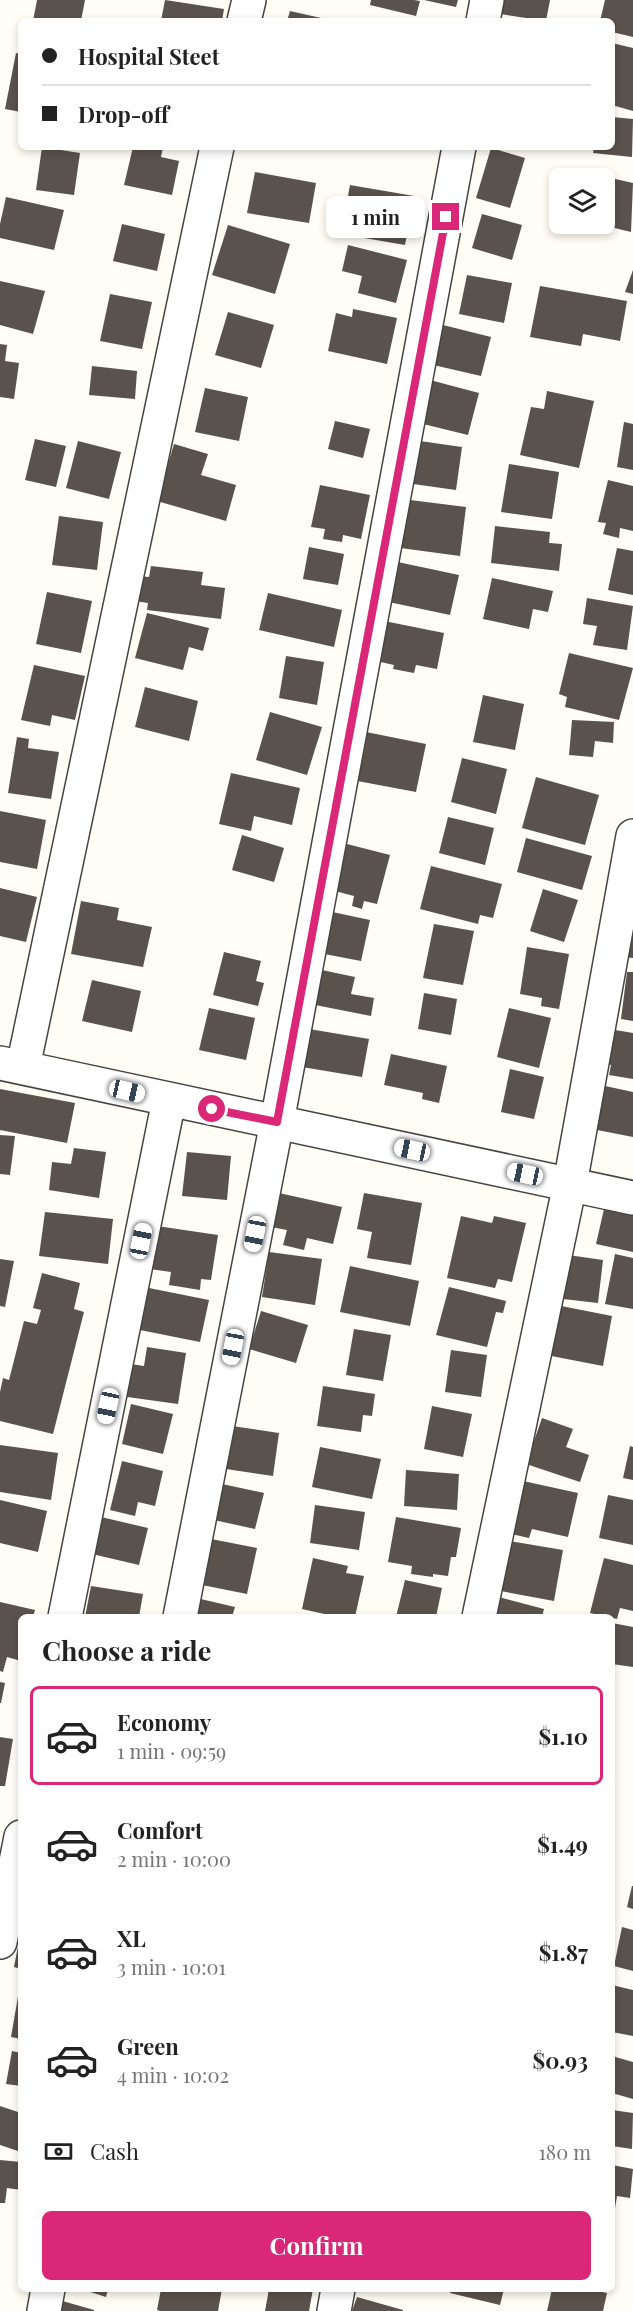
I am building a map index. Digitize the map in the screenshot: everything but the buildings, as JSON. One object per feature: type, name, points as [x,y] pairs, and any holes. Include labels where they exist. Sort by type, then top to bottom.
[{"type":"street","points":[[245,18],[249,0]]},
{"type":"street","points":[[484,18],[487,0]]},
{"type":"street","points":[[217,150],[11,1065],[633,1198]]},
{"type":"street","points":[[181,1614],[277,1122],[458,150]]},
{"type":"street","points":[[480,1614],[570,1184],[633,836]]},
{"type":"street","points":[[66,1614],[169,1100]]},
{"type":"street","points":[[0,1942],[18,1852]]},
{"type":"street","points":[[44,2311],[47,2292]]},
{"type":"street","points":[[333,2311],[337,2292]]},
{"type":"route","points":[[212,1109],[277,1122],[446,217]]}]
